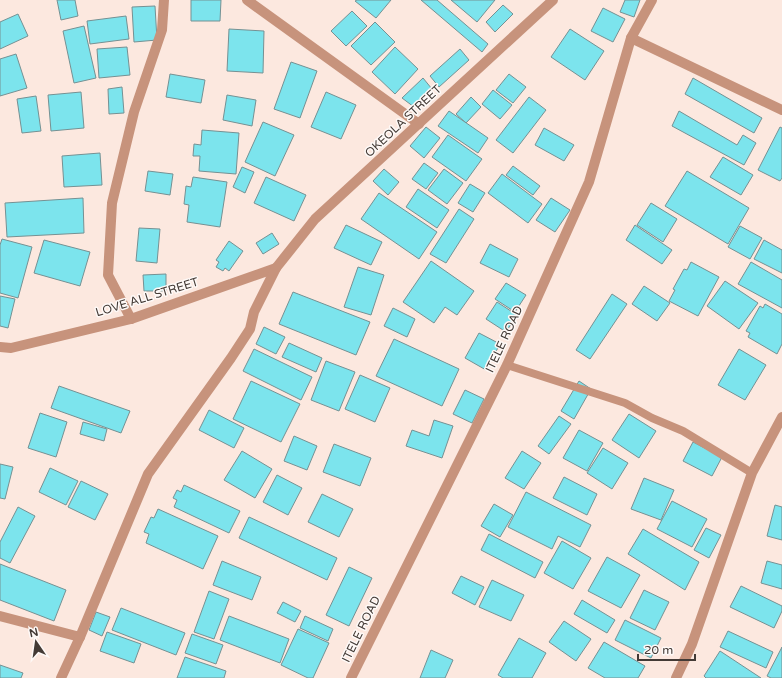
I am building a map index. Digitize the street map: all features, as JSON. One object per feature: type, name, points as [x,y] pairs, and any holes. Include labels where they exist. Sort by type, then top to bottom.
[{"type":"street","points":[[131,318],[108,275],[112,203],[134,112],[162,30],[164,0]]},
{"type":"street","points":[[247,0],[419,124]]},
{"type":"street","name":"OKEOLA STREET","points":[[60,678],[80,637],[148,474],[250,329],[254,312],[276,268],[315,219],[553,0]]},
{"type":"street","name":"ITELE ROAD","points":[[351,678],[507,365],[589,182],[631,38],[652,0]]},
{"type":"street","points":[[631,38],[782,110]]},
{"type":"street","name":"LOVE ALL STREET","points":[[0,348],[10,348],[131,318],[276,268]]},
{"type":"street","points":[[676,678],[692,644],[752,473],[782,417]]},
{"type":"street","points":[[0,616],[80,637]]},
{"type":"lane","points":[[507,365],[625,403],[652,418],[683,431],[752,473]]},
{"type":"building","points":[[57,0],[75,0],[78,16],[61,20]]},
{"type":"building","points":[[191,0],[221,0],[220,21],[191,21]]},
{"type":"building","points":[[391,0],[376,18],[355,1]]},
{"type":"building","points":[[421,0],[437,0],[488,44],[482,52]]},
{"type":"building","points":[[451,0],[495,0],[477,22]]},
{"type":"building","points":[[625,0],[640,0],[634,17],[620,12]]},
{"type":"building","points":[[503,5],[513,14],[495,32],[486,22]]},
{"type":"building","points":[[155,6],[157,40],[134,42],[132,7]]},
{"type":"building","points":[[603,8],[625,19],[613,42],[591,31]]},
{"type":"building","points":[[352,11],[367,26],[346,46],[331,31]]},
{"type":"building","points":[[18,14],[28,36],[0,49],[0,22]]},
{"type":"building","points":[[126,16],[129,39],[90,44],[87,21]]},
{"type":"building","points":[[375,22],[395,42],[371,65],[351,46]]},
{"type":"building","points":[[84,26],[96,78],[74,83],[63,31]]},
{"type":"building","points":[[229,29],[264,31],[263,73],[227,71]]},
{"type":"building","points":[[570,29],[604,51],[585,80],[551,57]]},
{"type":"building","points":[[127,47],[130,75],[99,78],[97,49]]},
{"type":"building","points":[[395,47],[418,69],[395,94],[372,72]]},
{"type":"building","points":[[460,49],[469,60],[439,87],[430,76]]},
{"type":"building","points":[[16,54],[27,88],[0,96],[0,59]]},
{"type":"building","points":[[291,62],[317,71],[300,118],[274,109]]},
{"type":"building","points":[[170,74],[205,80],[201,103],[166,97]]},
{"type":"building","points":[[509,74],[526,87],[513,103],[496,90]]},
{"type":"building","points":[[423,78],[432,89],[414,107],[402,98]]},
{"type":"building","points":[[693,78],[762,118],[754,133],[685,94]]},
{"type":"building","points":[[122,87],[124,113],[109,114],[108,89]]},
{"type":"building","points":[[493,90],[512,105],[500,119],[482,104]]},
{"type":"building","points":[[81,92],[84,128],[51,131],[48,95]]},
{"type":"building","points":[[326,92],[356,105],[341,139],[311,127]]},
{"type":"building","points":[[227,95],[256,100],[252,126],[223,120]]},
{"type":"building","points":[[36,96],[41,131],[22,133],[17,99]]},
{"type":"building","points":[[471,97],[481,107],[466,123],[456,114]]},
{"type":"building","points":[[529,97],[546,110],[513,153],[496,140]]},
{"type":"building","points":[[449,111],[488,138],[478,153],[438,126]]},
{"type":"building","points":[[679,111],[737,145],[743,135],[756,143],[744,165],[672,126]]},
{"type":"building","points":[[263,122],[294,135],[275,176],[245,162]]},
{"type":"building","points":[[426,127],[440,138],[424,158],[410,146]]},
{"type":"building","points":[[780,127],[782,128],[782,178],[780,181],[758,170]]},
{"type":"building","points":[[544,128],[574,145],[564,161],[535,145]]},
{"type":"building","points":[[202,130],[239,133],[236,174],[199,171],[200,156],[193,156],[194,144],[201,145]]},
{"type":"building","points":[[448,135],[482,159],[466,181],[432,157]]},
{"type":"building","points":[[100,153],[102,185],[64,187],[62,156]]},
{"type":"building","points":[[723,157],[753,175],[741,195],[710,177]]},
{"type":"building","points":[[424,163],[438,173],[426,189],[412,179]]},
{"type":"building","points":[[513,166],[540,186],[533,195],[506,175]]},
{"type":"building","points":[[242,167],[254,172],[245,193],[233,187]]},
{"type":"building","points":[[384,169],[399,182],[388,195],[373,181]]},
{"type":"building","points":[[444,169],[463,183],[447,204],[428,190]]},
{"type":"building","points":[[148,171],[173,174],[170,195],[145,191]]},
{"type":"building","points":[[687,171],[749,208],[728,244],[665,206]]},
{"type":"building","points":[[502,174],[542,204],[528,223],[488,193]]},
{"type":"building","points":[[193,177],[227,182],[220,227],[187,222],[189,205],[184,204],[186,186],[191,187]]},
{"type":"building","points":[[266,177],[306,195],[294,221],[254,203]]},
{"type":"building","points":[[470,184],[485,193],[473,212],[458,203]]},
{"type":"building","points":[[418,189],[449,210],[437,228],[406,207]]},
{"type":"building","points":[[379,193],[437,232],[419,259],[361,219]]},
{"type":"building","points":[[83,198],[84,233],[7,237],[5,203]]},
{"type":"building","points":[[551,198],[570,210],[555,232],[536,220]]},
{"type":"building","points":[[651,203],[677,219],[663,242],[637,225]]},
{"type":"building","points":[[459,209],[474,219],[446,263],[430,254]]},
{"type":"building","points":[[346,225],[382,242],[371,265],[334,248]]},
{"type":"building","points":[[635,225],[672,250],[662,264],[626,240]]},
{"type":"building","points":[[740,226],[762,238],[750,259],[728,247]]},
{"type":"building","points":[[139,228],[160,229],[157,263],[136,261]]},
{"type":"building","points":[[272,233],[279,244],[263,254],[256,243]]},
{"type":"building","points":[[2,239],[32,247],[18,298],[0,293],[0,245]]},
{"type":"building","points":[[44,240],[90,252],[80,286],[34,273]]},
{"type":"building","points":[[764,240],[782,250],[782,273],[754,259]]},
{"type":"building","points":[[229,241],[243,251],[229,271],[225,268],[223,271],[216,267],[219,262],[216,260]]},
{"type":"building","points":[[490,244],[518,259],[509,277],[480,263]]},
{"type":"building","points":[[431,261],[474,291],[457,315],[445,307],[434,323],[403,302]]},
{"type":"building","points":[[691,262],[719,277],[698,316],[669,301],[675,290],[673,289],[684,269],[687,270]]},
{"type":"building","points":[[751,262],[782,280],[782,308],[738,284]]},
{"type":"building","points":[[358,267],[384,275],[371,315],[344,307]]},
{"type":"building","points":[[166,274],[166,291],[144,291],[143,275]]},
{"type":"building","points":[[725,281],[758,303],[739,329],[707,306]]},
{"type":"building","points":[[506,283],[526,295],[515,312],[495,299]]},
{"type":"building","points":[[644,286],[670,303],[657,321],[632,304]]},
{"type":"building","points":[[293,292],[370,322],[356,355],[279,324]]},
{"type":"building","points":[[612,294],[627,304],[590,359],[576,350]]},
{"type":"building","points":[[0,296],[15,299],[8,328],[0,326]]},
{"type":"building","points":[[497,302],[517,315],[506,332],[486,319]]},
{"type":"building","points":[[765,304],[782,314],[782,344],[777,354],[748,337],[750,333],[746,331],[760,306],[763,308]]},
{"type":"building","points":[[393,308],[415,319],[407,337],[384,326]]},
{"type":"building","points":[[264,327],[285,337],[276,354],[256,344]]},
{"type":"building","points":[[479,333],[500,344],[486,370],[465,358]]},
{"type":"building","points":[[394,339],[459,369],[442,406],[376,376]]},
{"type":"building","points":[[289,343],[322,358],[316,372],[282,357]]},
{"type":"building","points":[[254,349],[312,377],[301,400],[243,371]]},
{"type":"building","points":[[739,349],[766,365],[745,400],[718,385]]},
{"type":"building","points":[[326,361],[355,372],[339,411],[311,400]]},
{"type":"building","points":[[360,375],[390,388],[375,422],[345,409]]},
{"type":"building","points":[[251,381],[300,404],[281,442],[233,419]]},
{"type":"building","points":[[579,381],[591,389],[574,419],[561,411]]},
{"type":"building","points":[[59,386],[130,411],[121,433],[51,408]]},
{"type":"building","points":[[465,390],[484,399],[472,423],[453,414]]},
{"type":"building","points":[[209,410],[244,428],[234,448],[199,430]]},
{"type":"building","points":[[40,413],[67,422],[56,457],[28,448]]},
{"type":"building","points":[[629,414],[656,431],[639,458],[612,440]]},
{"type":"building","points":[[559,416],[571,424],[549,454],[538,446]]},
{"type":"building","points":[[434,420],[453,426],[442,458],[406,446],[412,430],[429,436]]},
{"type":"building","points":[[83,422],[107,429],[104,441],[80,434]]},
{"type":"building","points":[[579,430],[603,443],[587,471],[563,458]]},
{"type":"building","points":[[294,436],[317,446],[307,470],[284,461]]},
{"type":"building","points":[[693,442],[722,457],[712,476],[683,461]]},
{"type":"building","points":[[334,444],[371,458],[360,486],[323,472]]},
{"type":"building","points":[[603,448],[628,463],[612,489],[587,473]]},
{"type":"building","points":[[242,451],[272,469],[255,498],[224,480]]},
{"type":"building","points":[[522,451],[541,463],[524,489],[505,478]]},
{"type":"building","points":[[0,464],[13,467],[5,499],[0,498]]},
{"type":"building","points":[[50,468],[78,481],[66,505],[39,492]]},
{"type":"building","points":[[277,475],[302,488],[288,515],[263,502]]},
{"type":"building","points":[[564,477],[597,494],[587,515],[553,498]]},
{"type":"building","points":[[644,478],[674,490],[661,520],[631,509]]},
{"type":"building","points":[[81,481],[108,494],[95,520],[68,507]]},
{"type":"building","points":[[184,485],[240,511],[229,533],[174,507],[177,500],[173,498],[177,490],[181,492]]},
{"type":"building","points":[[526,492],[591,525],[580,547],[558,536],[552,549],[508,527]]},
{"type":"building","points":[[322,494],[353,509],[339,537],[308,522]]},
{"type":"building","points":[[672,501],[707,519],[692,547],[657,529]]},
{"type":"building","points":[[494,504],[513,515],[500,537],[481,526]]},
{"type":"building","points":[[775,505],[782,507],[782,540],[767,536]]},
{"type":"building","points":[[18,507],[35,516],[10,563],[0,558],[0,542]]},
{"type":"building","points":[[158,509],[218,536],[203,569],[146,543],[149,534],[144,532],[151,517],[154,518]]},
{"type":"building","points":[[249,517],[337,558],[327,580],[239,538]]},
{"type":"building","points":[[706,528],[721,535],[709,558],[694,550]]},
{"type":"building","points":[[643,529],[699,562],[685,590],[628,554]]},
{"type":"building","points":[[489,534],[543,562],[535,578],[481,550]]},
{"type":"building","points":[[562,541],[591,558],[573,589],[544,573]]},
{"type":"building","points":[[607,557],[640,575],[621,608],[588,591]]},
{"type":"building","points":[[222,561],[261,577],[252,600],[213,585]]},
{"type":"building","points":[[767,561],[782,565],[782,589],[761,583]]},
{"type":"building","points":[[0,564],[66,590],[54,621],[0,600]]},
{"type":"building","points":[[349,567],[372,578],[349,626],[326,615]]},
{"type":"building","points":[[461,576],[484,587],[475,605],[452,593]]},
{"type":"building","points":[[492,580],[524,595],[511,621],[479,607]]},
{"type":"building","points":[[741,586],[782,606],[782,611],[774,628],[730,607]]},
{"type":"building","points":[[644,590],[669,602],[655,630],[630,618]]},
{"type":"building","points":[[209,591],[229,599],[214,639],[194,632]]},
{"type":"building","points":[[582,600],[615,620],[607,633],[574,614]]},
{"type":"building","points":[[283,602],[301,611],[295,622],[277,613]]},
{"type":"building","points":[[121,608],[185,633],[176,655],[112,630]]},
{"type":"building","points":[[96,612],[110,617],[102,636],[89,630]]},
{"type":"building","points":[[229,616],[289,639],[280,663],[220,640]]},
{"type":"building","points":[[305,616],[333,629],[328,641],[300,628]]},
{"type":"building","points":[[625,620],[661,638],[651,658],[615,640]]},
{"type":"building","points":[[564,621],[591,639],[576,661],[549,642]]},
{"type":"building","points":[[298,629],[329,643],[313,678],[308,678],[281,665]]},
{"type":"building","points":[[728,631],[773,652],[766,668],[720,647]]},
{"type":"building","points":[[107,632],[141,644],[134,663],[100,651]]},
{"type":"building","points":[[192,634],[223,645],[216,664],[185,653]]},
{"type":"building","points":[[519,638],[546,653],[532,678],[503,678],[498,675]]},
{"type":"building","points":[[604,642],[645,666],[638,678],[605,678],[588,668]]},
{"type":"building","points":[[782,647],[782,678],[771,678],[767,676]]},
{"type":"building","points":[[431,650],[453,660],[445,678],[420,678]]},
{"type":"building","points":[[720,651],[761,678],[706,678],[704,676]]},
{"type":"building","points":[[185,657],[226,671],[224,678],[177,678]]},
{"type":"building","points":[[0,665],[23,673],[21,678],[0,678]]}]
